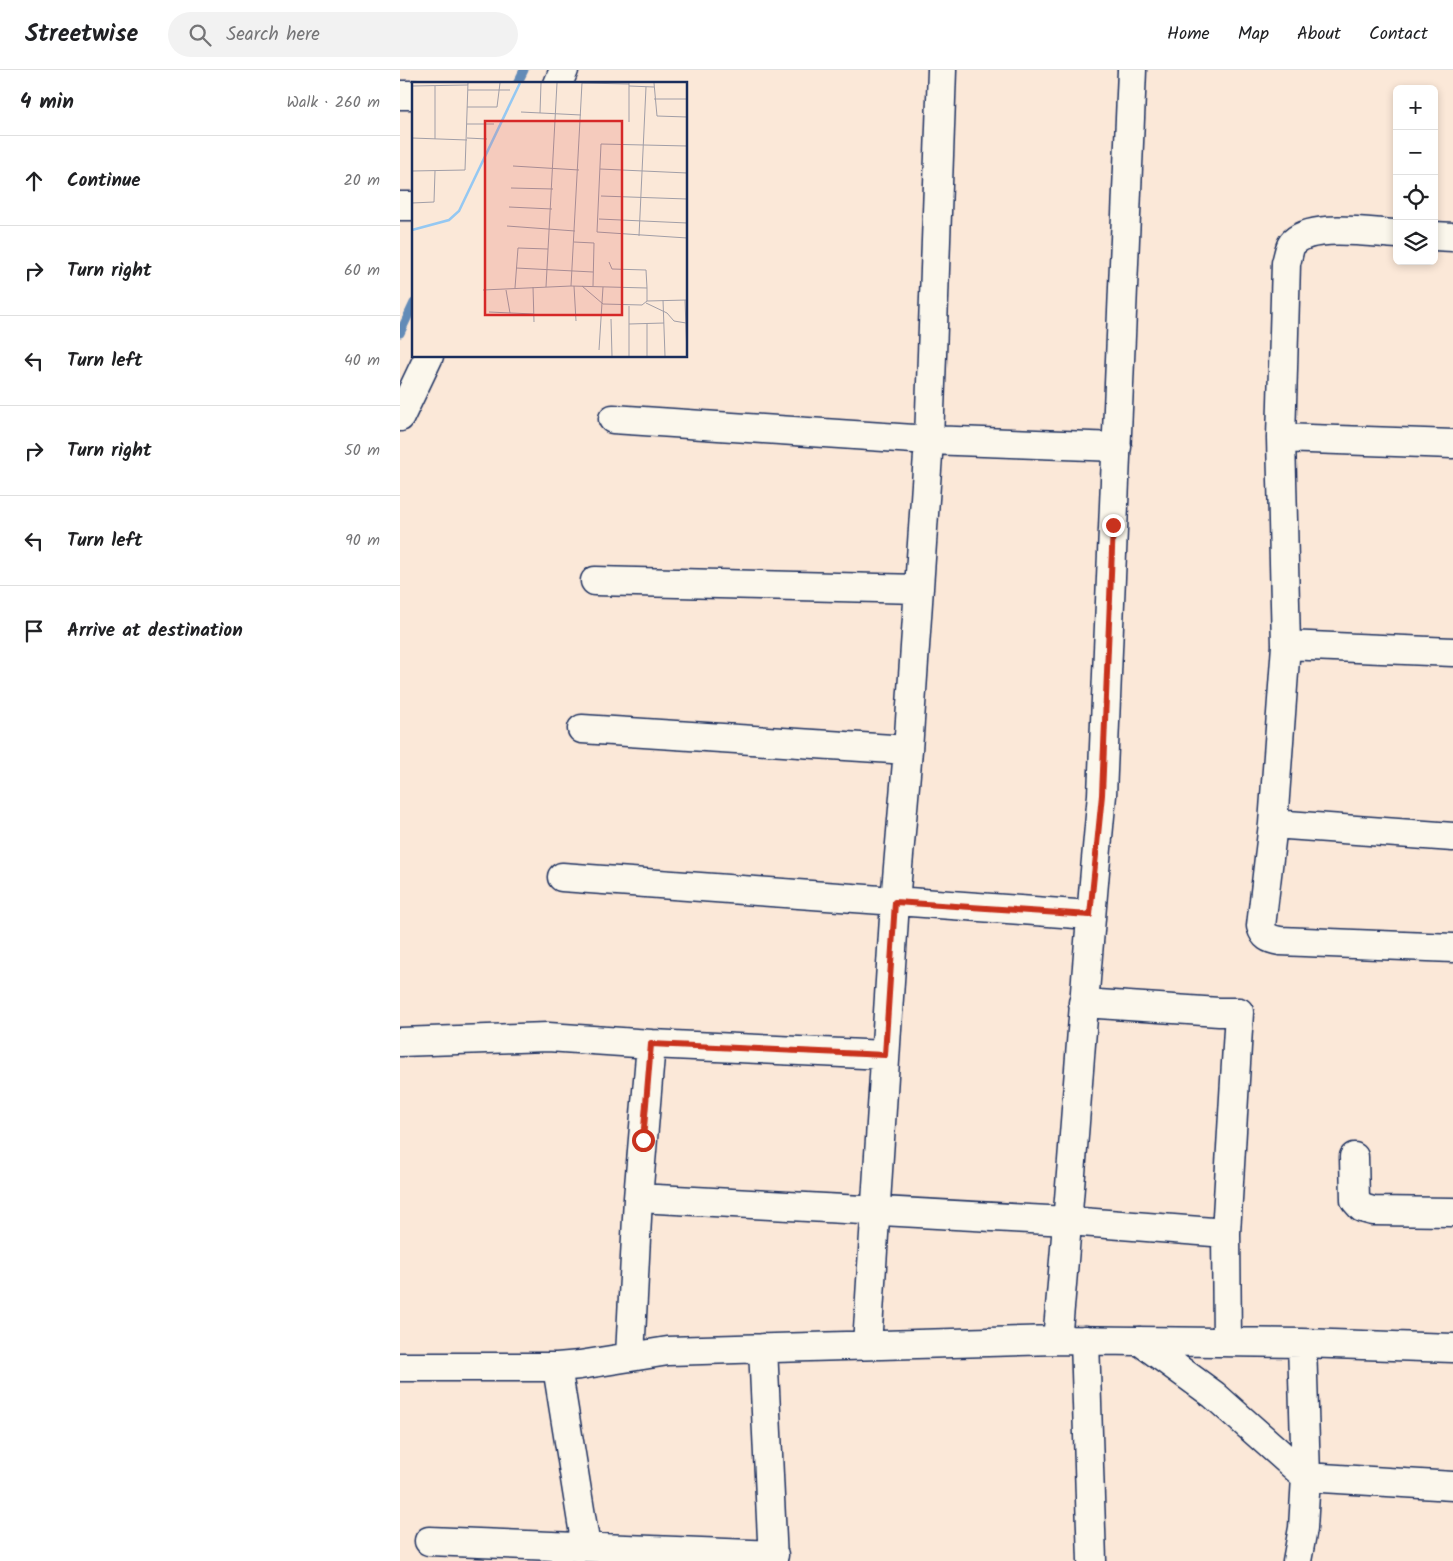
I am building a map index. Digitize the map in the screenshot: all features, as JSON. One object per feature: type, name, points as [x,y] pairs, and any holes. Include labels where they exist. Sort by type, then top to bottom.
[{"type":"street","points":[[559,82],[564,70]]},
{"type":"street","points":[[867,1345],[895,902],[908,750],[929,440],[942,70]]},
{"type":"street","points":[[1057,1340],[1068,1221],[1090,915],[1102,795],[1132,70]]},
{"type":"street","points":[[1393,234],[1324,230],[1304,235],[1291,245],[1286,262],[1281,438],[1286,645],[1274,824],[1260,926],[1263,934],[1269,939],[1280,941],[1453,948]]},
{"type":"street","points":[[1438,236],[1453,237]]},
{"type":"street","points":[[400,417],[428,358]]},
{"type":"street","points":[[613,419],[929,440],[1117,447]]},
{"type":"street","points":[[1281,438],[1453,444]]},
{"type":"street","points":[[595,581],[918,589]]},
{"type":"street","points":[[1286,645],[1453,652]]},
{"type":"street","points":[[582,728],[908,750]]},
{"type":"street","points":[[1274,824],[1453,837]]},
{"type":"street","points":[[562,877],[1090,915]]},
{"type":"street","points":[[1083,1003],[1239,1012],[1226,1233],[1227,1342]]},
{"type":"street","points":[[400,1042],[548,1037],[885,1055]]},
{"type":"street","points":[[630,1356],[638,1198],[651,1044]]},
{"type":"street","points":[[1354,1157],[1355,1200],[1362,1208],[1373,1211],[1453,1212]]},
{"type":"street","points":[[638,1198],[1068,1221],[1226,1233]]},
{"type":"street","points":[[400,1366],[557,1367],[668,1351],[1057,1340],[1302,1343],[1453,1348]]},
{"type":"street","points":[[1085,1340],[1092,1561]]},
{"type":"street","points":[[1140,1340],[1214,1395],[1306,1477],[1453,1486]]},
{"type":"street","points":[[1297,1561],[1303,1528],[1306,1477],[1302,1343]]},
{"type":"street","points":[[429,1541],[586,1546],[774,1558],[763,1348]]},
{"type":"street","points":[[557,1367],[586,1546]]},
{"type":"waterway","points":[[518,82],[524,70]]},
{"type":"waterway","points":[[400,333],[412,307]]},
{"type":"route","points":[[643,1140],[651,1044],[885,1055],[895,902],[1090,915],[1102,795],[1113,525]]}]
